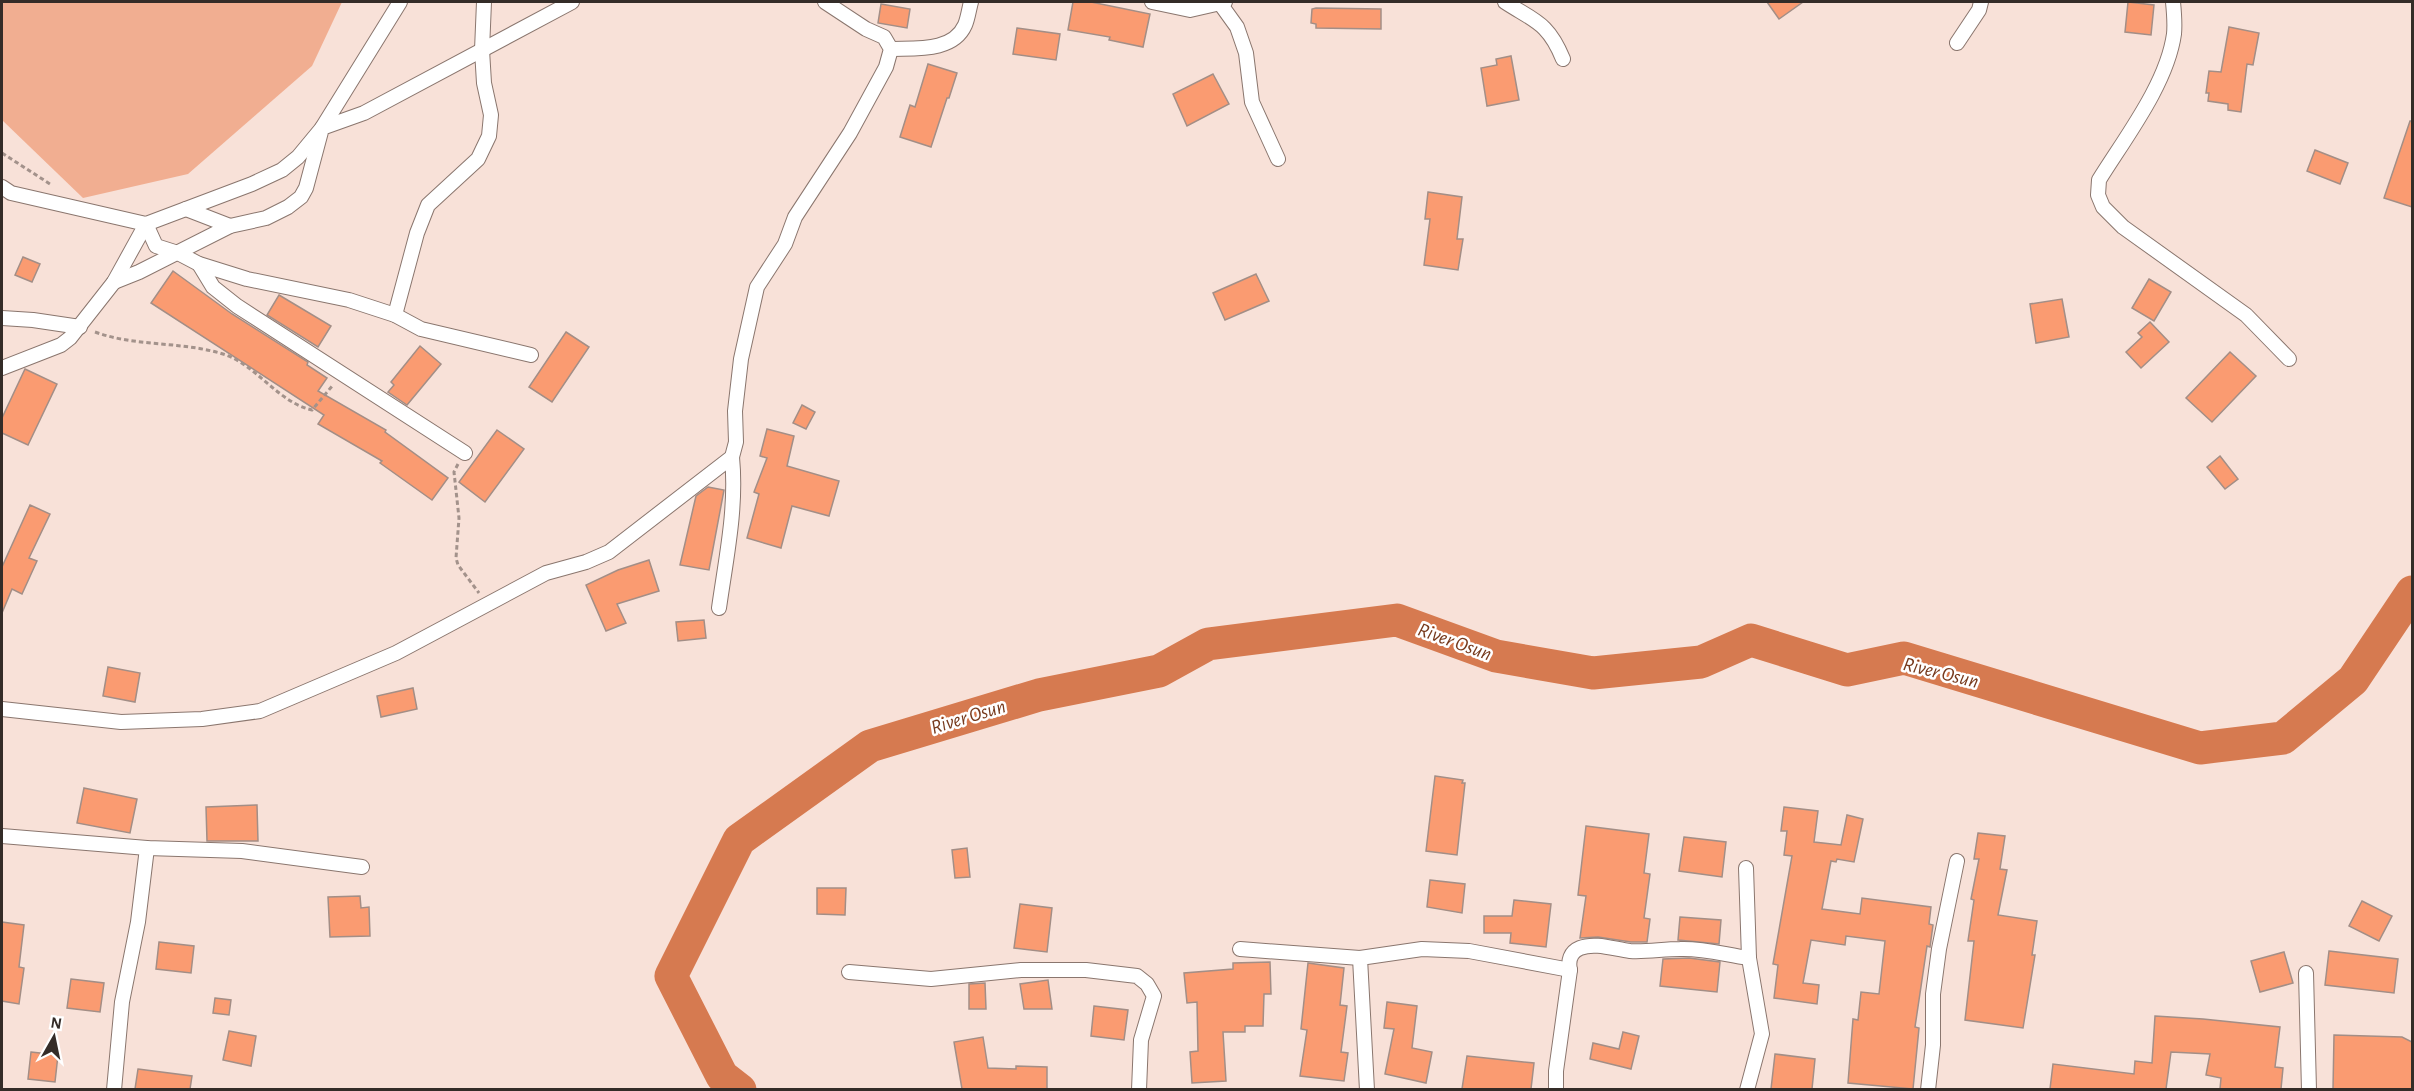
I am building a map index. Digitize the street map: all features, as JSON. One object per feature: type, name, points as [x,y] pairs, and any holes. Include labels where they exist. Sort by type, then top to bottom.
[{"type":"street","points":[[2,187],[11,193],[146,224],[252,184],[282,170],[298,157],[322,128],[400,2]]},
{"type":"street","points":[[395,315],[417,233],[428,205],[478,159],[489,136],[491,115],[484,83],[482,50],[484,2]]},
{"type":"street","points":[[322,128],[364,113],[572,2]]},
{"type":"street","points":[[719,608],[734,506],[732,457],[736,442],[735,411],[741,359],[757,287],[782,250],[795,217],[860,114],[886,67],[891,49],[884,37],[866,29],[825,2]]},
{"type":"street","points":[[891,49],[934,48],[955,38],[965,26],[971,2]]},
{"type":"street","points":[[1152,2],[1190,10],[1222,2],[1237,27],[1246,53],[1252,102],[1278,159]]},
{"type":"street","points":[[1504,2],[1533,17],[1546,28],[1558,46],[1563,59]]},
{"type":"street","points":[[1957,43],[1979,10],[1981,2]]},
{"type":"street","points":[[2172,2],[2174,32],[2164,68],[2099,180],[2098,195],[2103,207],[2123,227],[2246,315],[2289,359]]},
{"type":"street","points":[[114,282],[230,226],[266,218],[288,207],[301,197],[310,176],[322,128]]},
{"type":"street","points":[[186,209],[230,226]]},
{"type":"street","points":[[146,224],[156,246],[178,253],[199,264],[247,279],[349,300],[395,315],[421,329],[531,356]]},
{"type":"street","points":[[2,368],[61,345],[80,327],[114,282],[146,224]]},
{"type":"street","points":[[199,264],[213,287],[237,306],[465,453]]},
{"type":"street","points":[[2,318],[80,327]]},
{"type":"street","points":[[2,709],[121,722],[202,719],[260,711],[396,653],[546,573],[586,562],[609,552],[732,457]]},
{"type":"street","points":[[2,836],[147,849],[242,851],[362,867]]},
{"type":"street","points":[[114,1089],[122,1002],[138,922],[147,849]]},
{"type":"street","points":[[1928,1089],[1933,1045],[1933,994],[1939,949],[1957,861]]},
{"type":"street","points":[[1746,868],[1749,958],[1762,1034],[1747,1089]]},
{"type":"street","points":[[1556,1089],[1556,1071],[1570,970],[1568,962],[1573,951],[1589,946],[1663,952],[1679,949],[1709,950],[1749,958]]},
{"type":"street","points":[[1240,949],[1360,958],[1422,950],[1469,951],[1570,970]]},
{"type":"street","points":[[1360,958],[1367,1089]]},
{"type":"street","points":[[849,972],[931,979],[1021,970],[1086,970],[1137,976],[1147,984],[1154,996],[1141,1040],[1138,1089]]},
{"type":"street","points":[[2306,973],[2309,1089]]},
{"type":"path","points":[[2,153],[57,189]]},
{"type":"path","points":[[80,327],[133,342],[221,353],[232,357],[304,409],[312,410],[318,405],[340,374]]},
{"type":"path","points":[[465,453],[454,472],[459,518],[456,558],[458,565],[486,604]]},
{"type":"shaded area","points":[[2,2],[342,2],[312,66],[188,174],[83,198],[2,120]]},
{"type":"building","points":[[1073,2],[1091,2],[1150,14],[1143,47],[1109,40],[1110,37],[1068,30]]},
{"type":"building","points":[[1767,2],[1803,2],[1779,19]]},
{"type":"building","points":[[2128,2],[2154,5],[2151,35],[2125,32]]},
{"type":"building","points":[[881,4],[910,9],[907,28],[878,23]]},
{"type":"building","points":[[1312,9],[1381,9],[1381,29],[1316,28],[1316,24],[1311,23]]},
{"type":"building","points":[[2229,27],[2259,33],[2253,65],[2247,64],[2241,112],[2228,110],[2228,104],[2208,101],[2209,93],[2206,93],[2209,71],[2221,72]]},
{"type":"building","points":[[1017,28],[1060,34],[1056,60],[1013,54]]},
{"type":"building","points":[[1511,56],[1519,100],[1487,106],[1481,68],[1497,65],[1496,59]]},
{"type":"building","points":[[928,64],[957,73],[931,147],[900,137],[910,105],[915,107]]},
{"type":"building","points":[[1213,74],[1229,104],[1187,126],[1173,94]]},
{"type":"building","points":[[2410,121],[2412,121],[2412,207],[2384,198]]},
{"type":"building","points":[[2315,150],[2348,163],[2340,184],[2307,171]]},
{"type":"building","points":[[1428,192],[1462,197],[1457,239],[1463,239],[1458,270],[1424,265],[1430,219],[1425,219]]},
{"type":"building","points":[[23,257],[40,264],[32,282],[15,275]]},
{"type":"building","points":[[173,271],[232,314],[308,362],[307,365],[327,378],[318,391],[386,430],[385,432],[448,478],[432,500],[380,463],[382,461],[318,424],[324,415],[151,303]]},
{"type":"building","points":[[1256,274],[1269,301],[1225,320],[1213,293]]},
{"type":"building","points":[[2149,279],[2171,292],[2154,321],[2132,308]]},
{"type":"building","points":[[279,295],[331,326],[318,347],[267,315]]},
{"type":"building","points":[[2062,299],[2069,337],[2036,343],[2030,304]]},
{"type":"building","points":[[2150,322],[2169,342],[2141,368],[2126,352],[2142,337],[2138,333]]},
{"type":"building","points":[[566,332],[589,347],[552,402],[529,387]]},
{"type":"building","points":[[420,346],[441,364],[407,405],[388,392],[394,385],[391,382]]},
{"type":"building","points":[[2230,352],[2256,376],[2212,422],[2186,398]]},
{"type":"building","points":[[25,369],[57,384],[28,445],[2,433],[2,418]]},
{"type":"building","points":[[802,405],[815,412],[806,429],[793,423]]},
{"type":"building","points":[[767,429],[794,436],[787,466],[839,481],[829,516],[792,506],[781,548],[747,538],[759,494],[754,492],[767,458],[760,456]]},
{"type":"building","points":[[497,430],[524,449],[485,502],[459,482]]},
{"type":"building","points":[[2220,456],[2238,479],[2225,489],[2207,467]]},
{"type":"building","points":[[708,487],[724,490],[709,570],[680,565],[696,496]]},
{"type":"building","points":[[30,505],[50,514],[29,558],[37,561],[22,594],[12,589],[2,613],[2,567]]},
{"type":"building","points":[[649,560],[659,591],[617,604],[626,623],[606,631],[586,585],[618,570]]},
{"type":"building","points":[[704,620],[706,638],[678,641],[676,622]]},
{"type":"building","points":[[108,667],[140,673],[135,702],[103,696]]},
{"type":"building","points":[[413,688],[417,709],[381,717],[377,696]]},
{"type":"building","points":[[1435,776],[1463,780],[1462,783],[1465,783],[1457,855],[1426,851]]},
{"type":"building","points":[[84,788],[137,799],[130,833],[77,823]]},
{"type":"building","points":[[257,805],[258,841],[207,841],[206,807]]},
{"type":"building","points":[[1784,807],[1818,811],[1814,842],[1841,845],[1847,815],[1863,819],[1854,862],[1837,859],[1836,862],[1831,861],[1822,909],[1860,914],[1862,898],[1931,907],[1929,924],[1933,925],[1930,947],[1927,946],[1915,1027],[1919,1028],[1913,1089],[1848,1083],[1853,1019],[1858,1020],[1861,992],[1879,994],[1885,941],[1846,936],[1845,945],[1811,940],[1803,983],[1819,985],[1817,1004],[1774,998],[1778,965],[1773,964],[1792,856],[1784,855],[1787,831],[1781,831]]},
{"type":"building","points":[[1586,826],[1649,834],[1644,873],[1650,874],[1644,918],[1650,919],[1647,942],[1598,937],[1580,938],[1586,896],[1578,895]]},
{"type":"building","points":[[1978,833],[2005,836],[2000,869],[2007,870],[1998,915],[2037,921],[2032,955],[2035,955],[2023,1028],[1965,1020],[1974,941],[1968,941],[1974,900],[1971,899],[1979,859],[1974,859]]},
{"type":"building","points":[[1684,837],[1726,842],[1722,877],[1679,871]]},
{"type":"building","points":[[967,848],[970,877],[955,878],[952,850]]},
{"type":"building","points":[[1430,880],[1465,884],[1462,913],[1427,907]]},
{"type":"building","points":[[817,888],[846,888],[845,915],[817,914]]},
{"type":"building","points":[[360,896],[361,908],[369,907],[370,936],[330,937],[328,897]]},
{"type":"building","points":[[1514,900],[1551,904],[1546,947],[1510,943],[1511,933],[1484,933],[1484,916],[1512,916]]},
{"type":"building","points":[[2362,901],[2392,916],[2379,941],[2349,926]]},
{"type":"building","points":[[1020,904],[1052,908],[1047,952],[1014,948]]},
{"type":"building","points":[[1680,917],[1721,920],[1719,944],[1678,940]]},
{"type":"building","points":[[2,922],[24,925],[19,967],[24,968],[19,1004],[2,1001]]},
{"type":"building","points":[[159,942],[194,946],[191,973],[156,969]]},
{"type":"building","points":[[2329,951],[2398,959],[2394,993],[2325,985]]},
{"type":"building","points":[[2284,952],[2293,983],[2260,992],[2251,961]]},
{"type":"building","points":[[1689,958],[1720,962],[1717,992],[1660,986],[1663,959]]},
{"type":"building","points":[[1270,962],[1271,994],[1264,994],[1263,1026],[1245,1026],[1245,1032],[1223,1032],[1226,1081],[1192,1083],[1190,1052],[1198,1051],[1197,1002],[1187,1003],[1184,973],[1233,969],[1233,963]]},
{"type":"building","points":[[1308,963],[1344,968],[1340,1005],[1347,1006],[1341,1052],[1348,1053],[1344,1081],[1300,1076],[1307,1030],[1301,1029]]},
{"type":"building","points":[[71,979],[104,983],[100,1012],[67,1008]]},
{"type":"building","points":[[1048,980],[1052,1009],[1024,1009],[1020,984]]},
{"type":"building","points":[[985,983],[986,1009],[969,1009],[969,984]]},
{"type":"building","points":[[215,998],[231,1000],[229,1015],[213,1013]]},
{"type":"building","points":[[1387,1002],[1417,1006],[1412,1048],[1432,1052],[1426,1083],[1385,1074],[1394,1029],[1384,1028]]},
{"type":"building","points":[[1094,1006],[1128,1010],[1124,1040],[1091,1036]]},
{"type":"building","points":[[2155,1016],[2280,1027],[2275,1067],[2283,1068],[2281,1089],[2220,1089],[2221,1078],[2206,1075],[2210,1054],[2171,1052],[2166,1089],[2050,1089],[2053,1064],[2134,1074],[2135,1061],[2152,1063]]},
{"type":"building","points":[[229,1031],[256,1036],[251,1066],[223,1060]]},
{"type":"building","points":[[1623,1032],[1639,1036],[1631,1069],[1590,1059],[1593,1043],[1619,1049]]},
{"type":"building","points":[[2334,1035],[2402,1037],[2412,1042],[2412,1089],[2333,1089]]},
{"type":"building","points":[[983,1037],[988,1068],[1047,1067],[1047,1089],[962,1089],[954,1042]]},
{"type":"building","points":[[31,1052],[58,1055],[55,1082],[28,1079]]},
{"type":"building","points":[[1775,1054],[1815,1059],[1812,1089],[1771,1089]]},
{"type":"building","points":[[1467,1056],[1534,1063],[1531,1089],[1462,1089]]},
{"type":"building","points":[[138,1069],[192,1076],[190,1089],[135,1089]]},
{"type":"waterway","name":"River Osun","points":[[740,1090],[722,1076],[671,976],[739,840],[870,746],[1039,695],[1159,671],[1208,644],[1397,620],[1496,656],[1593,673],[1701,662],[1751,640],[1847,670],[1904,658],[2200,748],[2283,738],[2353,680],[2412,592]]}]
